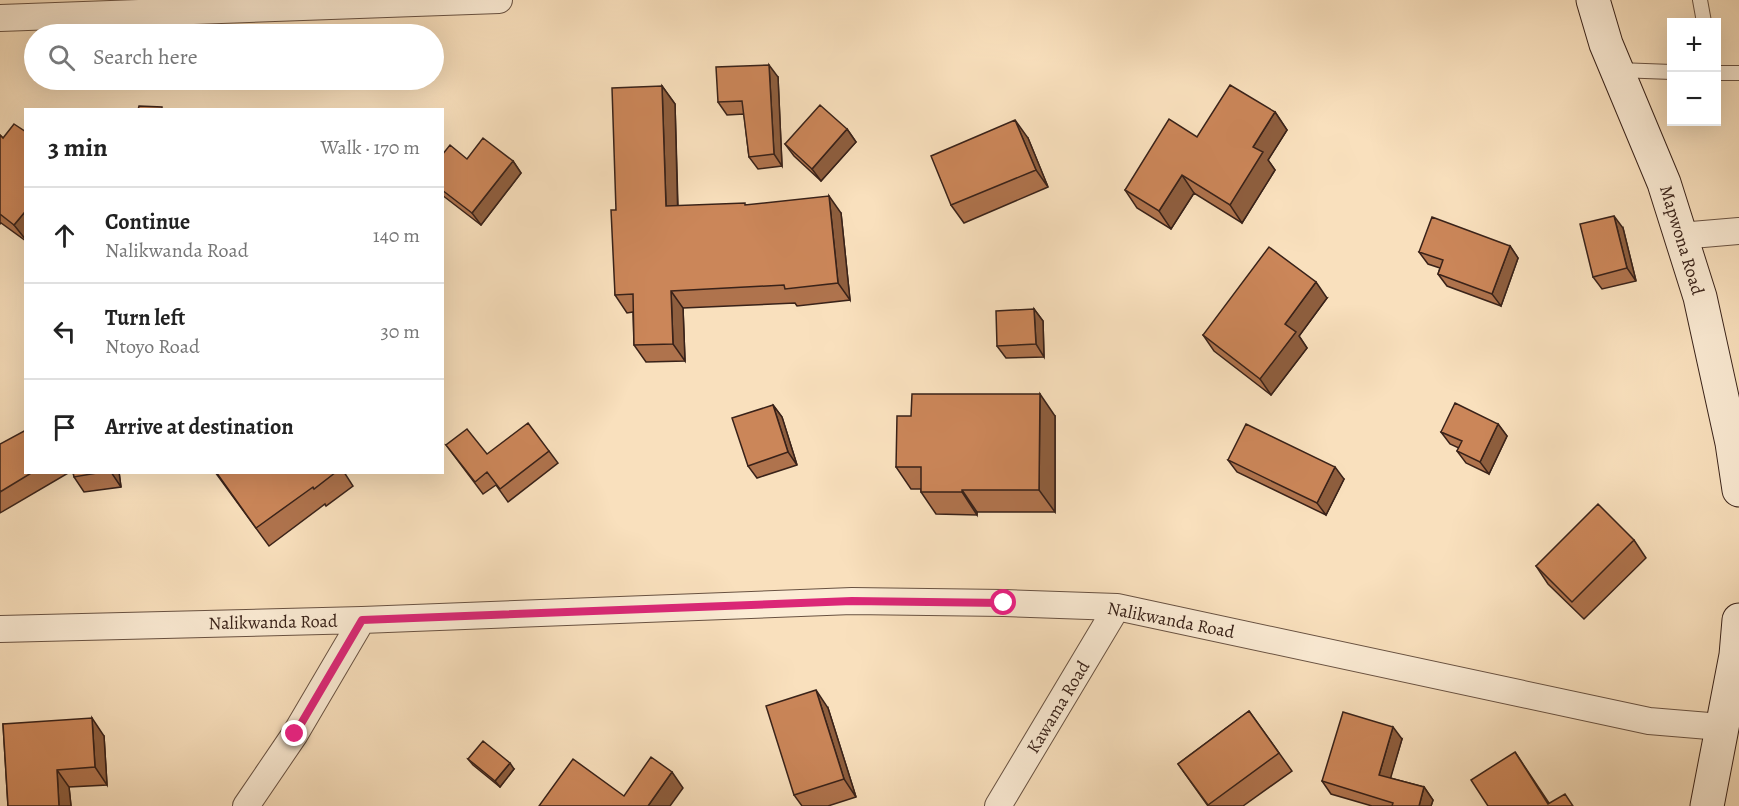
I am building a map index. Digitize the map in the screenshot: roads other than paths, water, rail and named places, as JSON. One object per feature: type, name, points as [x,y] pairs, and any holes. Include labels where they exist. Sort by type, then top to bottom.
[{"type":"main road","name":"Mapwona Road","points":[[1593,0],[1606,44],[1664,183],[1700,297],[1732,443],[1739,490]]},
{"type":"main road","points":[[1707,806],[1736,655],[1739,620]]},
{"type":"street","points":[[0,18],[102,7],[499,0]]},
{"type":"street","points":[[1680,236],[1739,231]]},
{"type":"street","name":"Nalikwanda Road","points":[[0,629],[362,620],[852,601],[1117,607],[1649,721],[1721,728]]},
{"type":"street","name":"Kawama Road","points":[[998,806],[1117,607]]},
{"type":"street","points":[[246,806],[295,734],[362,620]]},
{"type":"lane","points":[[1700,0],[1703,18]]},
{"type":"lane","points":[[1618,70],[1667,72]]},
{"type":"lane","points":[[1721,73],[1739,73]]}]
